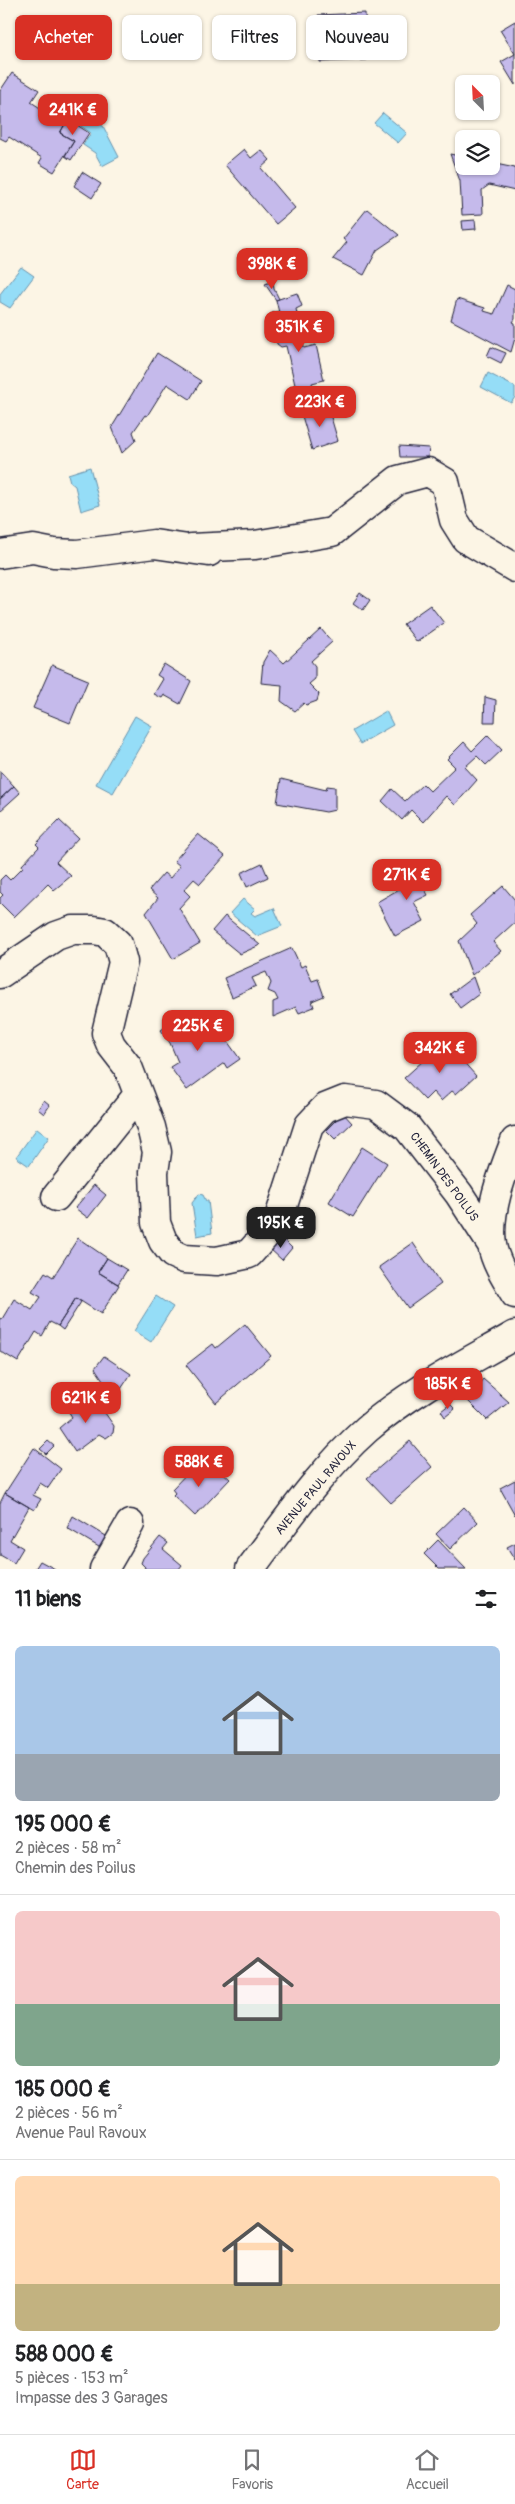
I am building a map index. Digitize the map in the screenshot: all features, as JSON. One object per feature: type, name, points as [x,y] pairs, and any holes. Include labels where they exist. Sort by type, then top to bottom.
[{"type":"street","points":[[191,548],[255,545],[332,532],[398,480],[428,472],[445,482],[454,520],[466,540],[515,568]]},
{"type":"street","points":[[0,554],[33,549],[54,554],[77,554],[154,544],[191,548],[234,558]]},
{"type":"street","name":"CHEMIN DES POILUS","points":[[0,974],[56,936],[73,930],[105,932],[118,944],[123,962],[106,1033],[110,1045],[128,1067],[137,1096],[151,1127],[157,1152],[154,1172],[156,1223],[163,1240],[173,1254],[184,1259],[217,1261],[249,1254],[278,1221],[309,1125],[325,1108],[344,1100],[376,1104],[406,1127],[459,1194],[492,1245]]},
{"type":"street","points":[[56,1197],[137,1096]]},
{"type":"street","points":[[515,1141],[504,1169],[493,1211],[492,1245],[502,1271],[515,1294]]},
{"type":"street","name":"AVENUE PAUL RAVOUX","points":[[250,1569],[331,1466],[368,1428],[425,1388],[515,1335]]},
{"type":"street","points":[[104,1569],[130,1524]]},
{"type":"water","points":[[383,113],[407,133],[398,143],[374,123]]},
{"type":"water","points":[[85,114],[103,126],[119,157],[102,166],[95,153],[83,145],[91,133],[78,124]]},
{"type":"water","points":[[21,267],[34,276],[10,308],[0,302],[0,294]]},
{"type":"water","points":[[488,373],[515,387],[515,397],[511,403],[481,387]]},
{"type":"water","points":[[90,467],[100,505],[81,511],[75,486],[70,482],[68,474]]},
{"type":"water","points":[[386,711],[393,725],[360,744],[352,731]]},
{"type":"water","points":[[135,716],[152,726],[113,793],[96,784]]},
{"type":"water","points":[[243,899],[255,909],[251,913],[255,916],[274,908],[282,926],[257,936],[230,913]]},
{"type":"water","points":[[37,1128],[49,1137],[29,1166],[16,1157]]},
{"type":"water","points":[[199,1194],[203,1195],[206,1201],[208,1201],[212,1233],[197,1236],[192,1203]]},
{"type":"water","points":[[156,1296],[173,1307],[151,1342],[134,1331]]},
{"type":"building","points":[[365,13],[365,15],[318,15]]},
{"type":"building","points":[[515,21],[515,54],[500,30]]},
{"type":"building","points":[[515,54],[515,85],[501,62]]},
{"type":"building","points":[[320,60],[367,60],[320,62]]},
{"type":"building","points":[[12,73],[39,90],[31,102],[65,124],[60,133],[74,141],[54,172],[39,163],[42,158],[9,137],[6,141],[0,138],[0,91]]},
{"type":"building","points":[[62,115],[89,133],[71,160],[65,156],[74,141],[60,133],[65,124],[58,120]]},
{"type":"building","points":[[244,149],[251,158],[261,150],[270,160],[261,168],[295,208],[276,224],[225,165]]},
{"type":"building","points":[[450,154],[455,155],[455,168]]},
{"type":"building","points":[[500,165],[515,168],[515,191],[489,185],[482,190],[483,214],[462,215],[460,181],[458,175],[500,175]]},
{"type":"building","points":[[82,172],[101,184],[92,198],[74,186]]},
{"type":"building","points":[[367,209],[399,235],[377,250],[364,275],[333,259],[347,242],[343,239]]},
{"type":"building","points":[[475,220],[476,229],[463,230],[462,221]]},
{"type":"building","points":[[273,281],[274,289],[279,299],[276,300],[265,284]]},
{"type":"building","points":[[507,285],[515,289],[515,319],[513,322],[515,323],[515,338],[511,352],[451,320],[457,299],[485,308],[484,311],[494,314]]},
{"type":"building","points":[[297,293],[302,306],[296,309],[304,348],[316,345],[324,380],[312,383],[317,406],[301,411],[286,346],[281,347],[277,344],[276,339],[278,335],[284,334],[276,300]]},
{"type":"building","points":[[279,311],[281,321],[275,322],[272,313]]},
{"type":"building","points":[[491,347],[506,353],[501,363],[487,356]]},
{"type":"building","points":[[157,353],[201,381],[190,399],[167,384],[147,416],[145,415],[133,432],[136,440],[122,453],[112,427]]},
{"type":"building","points":[[328,407],[338,441],[312,450],[302,416]]},
{"type":"building","points":[[399,446],[429,448],[428,457],[400,457]]},
{"type":"building","points":[[360,593],[370,600],[363,610],[353,603]]},
{"type":"building","points":[[430,605],[444,623],[417,642],[403,624]]},
{"type":"building","points":[[321,629],[332,642],[311,661],[315,666],[315,679],[309,684],[319,694],[317,701],[306,705],[304,703],[295,711],[281,701],[282,685],[261,683],[263,662],[270,650],[284,663]]},
{"type":"building","points":[[164,664],[191,681],[180,704],[164,695],[162,698],[154,694],[163,679],[157,675]]},
{"type":"building","points":[[52,665],[88,680],[70,723],[33,708]]},
{"type":"building","points":[[485,697],[496,700],[495,722],[484,722]]},
{"type":"building","points":[[488,735],[502,750],[486,765],[477,756],[465,767],[477,780],[455,805],[446,796],[423,822],[411,810],[402,820],[382,801],[392,789],[405,801],[423,784],[430,791],[455,767],[447,759],[464,742],[472,751]]},
{"type":"building","points":[[0,771],[14,786],[0,799]]},
{"type":"building","points":[[281,779],[326,790],[327,786],[335,787],[335,810],[326,812],[277,803]]},
{"type":"building","points":[[14,786],[20,793],[0,811],[0,799]]},
{"type":"building","points":[[59,820],[78,838],[56,862],[71,876],[54,890],[48,884],[14,917],[0,903],[0,898],[3,895],[0,892],[0,880],[5,875],[10,880],[23,867],[22,865],[39,847],[36,844]]},
{"type":"building","points":[[198,834],[225,856],[200,884],[194,879],[184,890],[190,896],[179,908],[200,943],[173,959],[146,913],[158,898],[149,890],[164,873],[170,878],[180,866],[174,861]]},
{"type":"building","points":[[262,863],[268,877],[247,887],[241,873]]},
{"type":"building","points":[[427,864],[436,879],[423,886],[428,895],[414,902],[424,921],[395,936],[377,902],[401,888],[397,881]]},
{"type":"building","points":[[503,886],[515,900],[515,922],[493,942],[501,951],[472,975],[459,941],[477,924],[470,915]]},
{"type":"building","points":[[225,916],[260,945],[240,954],[212,931]]},
{"type":"building","points":[[292,948],[301,967],[305,965],[312,981],[318,979],[324,996],[312,1001],[314,1007],[299,1013],[296,1007],[273,1017],[273,1002],[278,1000],[275,994],[268,991],[271,983],[266,972],[252,978],[256,986],[232,997],[224,978]]},
{"type":"building","points":[[473,977],[479,994],[460,1008],[450,994]]},
{"type":"building","points":[[181,1016],[193,1032],[198,1028],[202,1034],[215,1024],[240,1059],[227,1068],[224,1063],[187,1090],[170,1067],[178,1062],[170,1043],[161,1030]]},
{"type":"building","points":[[445,1041],[476,1076],[456,1094],[452,1091],[441,1101],[433,1092],[425,1100],[404,1078]]},
{"type":"building","points":[[44,1100],[50,1105],[44,1114],[38,1109]]},
{"type":"building","points":[[343,1113],[352,1123],[335,1139],[326,1130]]},
{"type":"building","points":[[362,1147],[387,1163],[353,1217],[329,1202]]},
{"type":"building","points":[[94,1185],[106,1195],[88,1218],[75,1208]]},
{"type":"building","points":[[281,1237],[292,1248],[282,1260],[270,1249]]},
{"type":"building","points":[[78,1238],[107,1258],[98,1272],[119,1285],[101,1314],[76,1298],[58,1326],[50,1322],[42,1336],[36,1332],[18,1362],[0,1351],[0,1318],[2,1319],[14,1299],[32,1310],[41,1297],[32,1292],[45,1272],[53,1277]]},
{"type":"building","points":[[413,1243],[441,1284],[408,1308],[379,1267]]},
{"type":"building","points":[[107,1258],[127,1270],[118,1284],[98,1272]]},
{"type":"building","points":[[76,1298],[81,1302],[63,1330],[58,1326]]},
{"type":"building","points":[[245,1324],[271,1356],[216,1403],[186,1365],[213,1344],[216,1348]]},
{"type":"building","points":[[104,1356],[131,1374],[115,1398],[95,1368]]},
{"type":"building","points":[[483,1379],[509,1402],[487,1420],[460,1393],[468,1385],[475,1381],[478,1385]]},
{"type":"building","points":[[82,1396],[88,1406],[96,1400],[114,1426],[113,1433],[106,1438],[99,1434],[75,1452],[59,1428],[72,1417],[67,1409],[69,1405]]},
{"type":"building","points":[[450,1404],[455,1409],[445,1417],[441,1411]]},
{"type":"building","points":[[48,1441],[54,1446],[46,1454],[40,1449]]},
{"type":"building","points":[[410,1441],[432,1467],[391,1503],[367,1478]]},
{"type":"building","points":[[34,1448],[61,1469],[48,1488],[40,1483],[33,1495],[41,1499],[34,1510],[5,1493]]},
{"type":"building","points":[[208,1465],[209,1472],[220,1470],[230,1479],[195,1516],[173,1495],[175,1493],[172,1489],[194,1466]]},
{"type":"building","points":[[515,1480],[515,1515],[500,1488]]},
{"type":"building","points":[[5,1493],[29,1507],[10,1540],[23,1548],[14,1563],[0,1555],[0,1503]]},
{"type":"building","points":[[464,1507],[478,1522],[450,1549],[436,1534]]},
{"type":"building","points":[[73,1516],[111,1539],[104,1550],[67,1528]]},
{"type":"building","points":[[160,1537],[168,1543],[163,1549],[182,1565],[179,1569],[144,1569],[145,1567],[141,1563],[143,1558]]},
{"type":"building","points":[[438,1540],[466,1569],[439,1569],[424,1554]]},
{"type":"building","points":[[515,1543],[515,1560],[507,1547]]},
{"type":"building","points":[[40,1561],[55,1569],[35,1569]]}]
